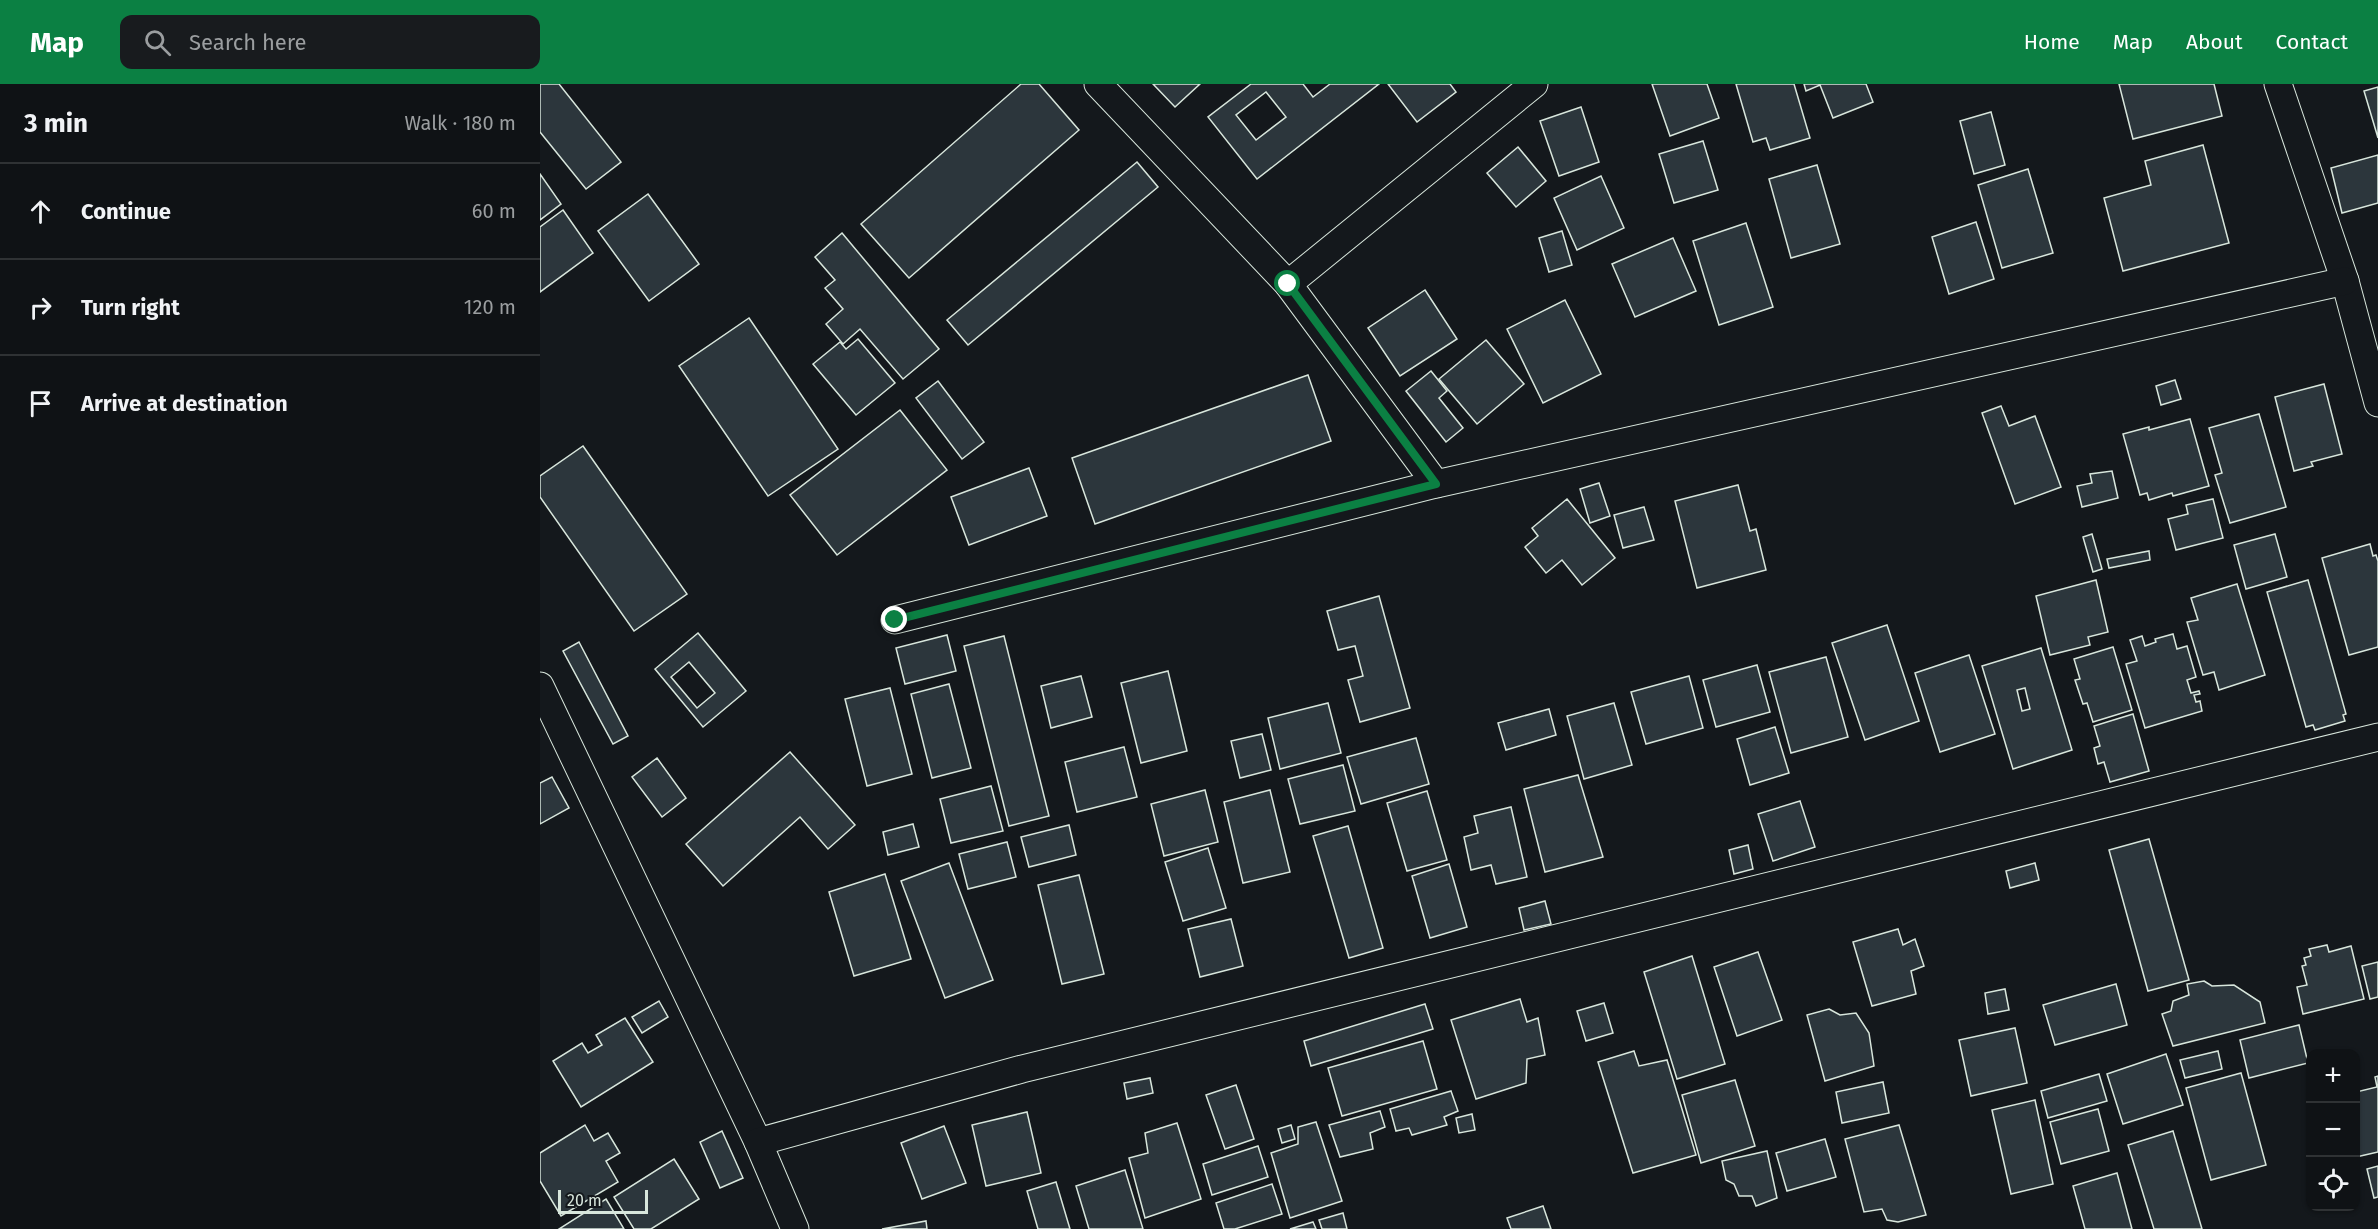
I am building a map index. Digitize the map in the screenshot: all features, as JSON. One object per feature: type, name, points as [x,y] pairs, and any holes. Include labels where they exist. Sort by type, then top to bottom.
[{"type":"street","points":[[1098,84],[1288,284],[1436,484]]},
{"type":"street","points":[[1288,284],[1534,84]]},
{"type":"street","points":[[2278,84],[2345,281],[2378,403]]},
{"type":"street","points":[[895,620],[1436,484],[2345,281]]},
{"type":"street","points":[[540,686],[758,1142],[795,1229]]},
{"type":"street","points":[[758,1142],[1022,1069],[2378,737]]},
{"type":"building","points":[[540,84],[559,84],[621,162],[586,189],[540,132]]},
{"type":"building","points":[[1021,84],[1039,84],[1079,130],[909,278],[861,224]]},
{"type":"building","points":[[1153,84],[1200,84],[1175,107]]},
{"type":"building","points":[[1251,84],[1303,84],[1313,97],[1330,84],[1379,84],[1257,179],[1208,117]],"holes":[[[1266,92],[1286,117],[1256,140],[1236,115]]]},
{"type":"building","points":[[1388,84],[1450,84],[1456,92],[1417,122]]},
{"type":"building","points":[[1652,84],[1707,84],[1719,118],[1670,136]]},
{"type":"building","points":[[1736,84],[1794,84],[1810,138],[1770,150],[1766,138],[1753,142]]},
{"type":"building","points":[[1804,84],[1866,84],[1873,102],[1833,118],[1820,85],[1806,91]]},
{"type":"building","points":[[2119,84],[2214,84],[2222,116],[2133,139]]},
{"type":"building","points":[[2378,87],[2378,138],[2364,91]]},
{"type":"building","points":[[1581,107],[1599,162],[1559,176],[1540,121]]},
{"type":"building","points":[[1991,112],[2005,165],[1974,174],[1960,121]]},
{"type":"building","points":[[1703,141],[1718,190],[1674,203],[1659,154]]},
{"type":"building","points":[[2203,145],[2229,243],[2123,271],[2104,198],[2151,185],[2145,161]]},
{"type":"building","points":[[1518,147],[1546,181],[1516,207],[1487,173]]},
{"type":"building","points":[[2378,155],[2378,203],[2342,213],[2331,168]]},
{"type":"building","points":[[1137,162],[1158,187],[968,345],[947,320]]},
{"type":"building","points":[[1817,165],[1840,244],[1791,258],[1769,179]]},
{"type":"building","points":[[2028,169],[2053,253],[2002,268],[1978,185]]},
{"type":"building","points":[[540,174],[561,204],[540,220]]},
{"type":"building","points":[[1601,176],[1624,228],[1577,250],[1554,198]]},
{"type":"building","points":[[648,194],[699,264],[649,301],[598,231]]},
{"type":"building","points":[[563,210],[593,253],[540,292],[540,227]]},
{"type":"building","points":[[1976,222],[1994,279],[1949,294],[1932,237]]},
{"type":"building","points":[[1746,223],[1773,307],[1719,325],[1693,241]]},
{"type":"building","points":[[1562,231],[1572,265],[1549,272],[1539,238]]},
{"type":"building","points":[[842,233],[939,349],[903,379],[860,329],[843,344],[826,324],[843,309],[825,288],[835,280],[815,257]]},
{"type":"building","points":[[1673,238],[1696,291],[1635,317],[1612,264]]},
{"type":"building","points":[[1425,290],[1457,339],[1400,376],[1368,328]]},
{"type":"building","points":[[1565,300],[1601,374],[1543,403],[1507,329]]},
{"type":"building","points":[[749,318],[838,449],[768,496],[679,366]]},
{"type":"building","points":[[858,339],[895,383],[856,415],[813,364],[840,342],[846,349]]},
{"type":"building","points":[[1486,340],[1524,384],[1477,424],[1439,379]]},
{"type":"building","points":[[1431,371],[1447,391],[1439,398],[1463,428],[1446,442],[1406,391]]},
{"type":"building","points":[[1308,375],[1331,441],[1095,524],[1072,458]]},
{"type":"building","points":[[2175,380],[2181,399],[2161,405],[2156,386]]},
{"type":"building","points":[[938,381],[984,442],[962,459],[916,398]]},
{"type":"building","points":[[2324,384],[2342,454],[2311,462],[2313,466],[2294,471],[2275,397]]},
{"type":"building","points":[[2001,406],[2009,426],[2035,416],[2061,487],[2015,504],[1982,413]]},
{"type":"building","points":[[900,410],[947,470],[837,555],[790,495]]},
{"type":"building","points":[[2259,414],[2286,507],[2230,523],[2215,475],[2222,473],[2209,428]]},
{"type":"building","points":[[2190,419],[2209,486],[2149,500],[2147,493],[2140,495],[2123,434]]},
{"type":"building","points":[[583,446],[687,594],[634,631],[540,497],[540,476]]},
{"type":"building","points":[[1029,468],[1047,516],[969,545],[951,497]]},
{"type":"building","points":[[2112,471],[2118,498],[2082,507],[2077,486],[2092,483],[2090,474]]},
{"type":"building","points":[[1599,483],[1610,516],[1590,523],[1580,489]]},
{"type":"building","points":[[1738,485],[1750,531],[1756,529],[1766,570],[1697,588],[1675,501]]},
{"type":"building","points":[[1567,499],[1615,558],[1582,585],[1562,560],[1546,573],[1525,547],[1538,536],[1532,528]]},
{"type":"building","points":[[2213,499],[2223,538],[2176,550],[2168,519],[2188,514],[2186,505]]},
{"type":"building","points":[[1644,507],[1654,540],[1623,548],[1614,515]]},
{"type":"building","points":[[2092,534],[2102,569],[2093,572],[2083,537]]},
{"type":"building","points":[[2275,534],[2287,577],[2246,589],[2234,545]]},
{"type":"building","points":[[2370,544],[2373,556],[2376,555],[2378,561],[2378,647],[2349,655],[2322,558]]},
{"type":"building","points":[[2149,551],[2150,560],[2109,568],[2107,559]]},
{"type":"building","points":[[2096,580],[2108,632],[2088,637],[2090,645],[2050,655],[2036,596]]},
{"type":"building","points":[[2308,580],[2346,714],[2343,715],[2345,721],[2315,730],[2313,725],[2306,727],[2267,592]]},
{"type":"building","points":[[2237,584],[2265,675],[2219,690],[2214,672],[2203,675],[2187,622],[2198,620],[2191,598]]},
{"type":"building","points":[[1379,596],[1410,708],[1360,722],[1348,680],[1363,676],[1355,646],[1338,650],[1327,611]]},
{"type":"building","points":[[1887,625],[1919,721],[1865,740],[1832,643]]},
{"type":"building","points":[[698,633],[746,691],[703,727],[655,669]],"holes":[[[689,662],[715,693],[697,708],[671,677]]]},
{"type":"building","points":[[2173,634],[2177,649],[2187,646],[2196,677],[2187,680],[2191,693],[2199,691],[2200,694],[2194,695],[2196,702],[2200,701],[2202,711],[2145,728],[2126,664],[2137,661],[2130,640],[2142,636],[2145,646],[2156,642],[2155,639]]},
{"type":"building","points":[[947,635],[956,671],[905,684],[896,648]]},
{"type":"building","points":[[1004,636],[1049,816],[1009,826],[964,646]]},
{"type":"building","points":[[579,642],[628,736],[613,744],[563,651]]},
{"type":"building","points":[[2113,647],[2132,710],[2093,722],[2087,703],[2083,704],[2075,680],[2080,679],[2074,659]]},
{"type":"building","points":[[2041,648],[2072,750],[2013,769],[1982,666]],"holes":[[[2025,688],[2030,709],[2022,711],[2017,690]]]},
{"type":"building","points":[[1969,655],[1995,734],[1940,752],[1915,673]]},
{"type":"building","points":[[1826,657],[1848,737],[1791,753],[1769,672]]},
{"type":"building","points":[[1757,665],[1770,712],[1716,727],[1703,680]]},
{"type":"building","points":[[1168,671],[1187,751],[1141,763],[1121,683]]},
{"type":"building","points":[[1081,676],[1092,717],[1051,728],[1041,686]]},
{"type":"building","points":[[1689,676],[1703,728],[1646,744],[1631,692]]},
{"type":"building","points":[[949,684],[971,768],[932,778],[911,694]]},
{"type":"building","points":[[890,688],[912,774],[867,786],[845,699]]},
{"type":"building","points":[[1328,703],[1341,753],[1280,769],[1268,718]]},
{"type":"building","points":[[1614,703],[1632,765],[1584,779],[1567,716]]},
{"type":"building","points":[[1549,709],[1556,735],[1506,750],[1498,723]]},
{"type":"building","points":[[2133,714],[2149,771],[2110,782],[2104,762],[2098,764],[2094,748],[2100,746],[2094,726]]},
{"type":"building","points":[[1775,727],[1789,773],[1750,785],[1737,739]]},
{"type":"building","points":[[1262,734],[1271,770],[1240,778],[1231,741]]},
{"type":"building","points":[[1416,738],[1429,784],[1361,804],[1347,757]]},
{"type":"building","points":[[1124,747],[1137,797],[1077,812],[1065,762]]},
{"type":"building","points":[[790,752],[855,825],[828,849],[800,817],[723,886],[686,844]]},
{"type":"building","points":[[657,758],[686,798],[662,817],[632,777]]},
{"type":"building","points":[[1343,765],[1355,811],[1300,824],[1288,779]]},
{"type":"building","points":[[1578,775],[1603,857],[1545,872],[1524,789]]},
{"type":"building","points":[[552,777],[569,808],[540,824],[540,783]]},
{"type":"building","points":[[991,786],[1003,831],[951,843],[940,799]]},
{"type":"building","points":[[1205,790],[1218,842],[1164,856],[1151,804]]},
{"type":"building","points":[[1270,790],[1290,872],[1243,883],[1224,802]]},
{"type":"building","points":[[1427,791],[1447,860],[1407,871],[1387,803]]},
{"type":"building","points":[[1800,801],[1815,847],[1773,861],[1758,814]]},
{"type":"building","points":[[1511,807],[1527,877],[1496,884],[1491,865],[1471,870],[1464,837],[1478,833],[1474,816]]},
{"type":"building","points":[[913,824],[919,847],[888,855],[883,832]]},
{"type":"building","points":[[1069,825],[1076,855],[1029,867],[1021,837]]},
{"type":"building","points":[[1348,826],[1383,948],[1349,958],[1313,836]]},
{"type":"building","points":[[2149,839],[2189,980],[2148,991],[2109,850]]},
{"type":"building","points":[[1007,842],[1016,877],[968,889],[959,854]]},
{"type":"building","points":[[1748,845],[1753,869],[1734,874],[1729,850]]},
{"type":"building","points":[[1208,848],[1226,908],[1183,921],[1165,862]]},
{"type":"building","points":[[949,863],[993,980],[945,998],[901,881]]},
{"type":"building","points":[[2035,863],[2039,880],[2010,888],[2006,871]]},
{"type":"building","points":[[1449,864],[1467,927],[1430,938],[1412,876]]},
{"type":"building","points":[[885,874],[911,959],[854,976],[829,892]]},
{"type":"building","points":[[1079,875],[1104,974],[1062,984],[1038,885]]},
{"type":"building","points":[[1545,901],[1551,924],[1524,930],[1519,908]]},
{"type":"building","points":[[1231,919],[1243,966],[1200,977],[1188,929]]},
{"type":"building","points":[[1898,929],[1903,945],[1915,939],[1924,966],[1911,971],[1916,994],[1872,1006],[1853,942]]},
{"type":"building","points":[[2327,945],[2329,952],[2351,946],[2364,999],[2303,1014],[2297,987],[2307,985],[2302,966],[2306,965],[2304,958],[2311,956],[2309,949]]},
{"type":"building","points":[[1758,952],[1782,1020],[1737,1036],[1714,967]]},
{"type":"building","points":[[1692,956],[1725,1064],[1677,1079],[1644,972]]},
{"type":"building","points":[[2378,962],[2378,997],[2370,999],[2362,966]]},
{"type":"building","points":[[2204,981],[2212,986],[2234,985],[2260,1002],[2265,1023],[2173,1046],[2162,1014],[2171,1011],[2173,1001],[2189,995],[2187,984]]},
{"type":"building","points":[[2116,984],[2127,1025],[2055,1045],[2043,1005]]},
{"type":"building","points":[[2005,989],[2009,1010],[1988,1014],[1985,993]]},
{"type":"building","points":[[1520,999],[1527,1022],[1538,1018],[1545,1055],[1527,1059],[1526,1083],[1476,1099],[1451,1020]]},
{"type":"building","points":[[659,1001],[668,1017],[642,1033],[632,1017]]},
{"type":"building","points":[[1604,1003],[1613,1033],[1586,1041],[1577,1011]]},
{"type":"building","points":[[1425,1004],[1433,1029],[1311,1066],[1304,1041]]},
{"type":"building","points":[[1829,1009],[1840,1015],[1856,1013],[1869,1033],[1874,1066],[1825,1081],[1807,1015]]},
{"type":"building","points":[[625,1018],[653,1062],[581,1107],[553,1061],[582,1043],[588,1053],[602,1045],[596,1035]]},
{"type":"building","points":[[2299,1025],[2306,1064],[2249,1078],[2240,1040]]},
{"type":"building","points":[[2015,1028],[2027,1083],[1971,1096],[1959,1040]]},
{"type":"building","points":[[1423,1041],[1437,1089],[1342,1116],[1328,1068]]},
{"type":"building","points":[[1634,1051],[1639,1066],[1667,1060],[1696,1155],[1633,1173],[1598,1062]]},
{"type":"building","points":[[2218,1051],[2222,1069],[2185,1078],[2180,1060]]},
{"type":"building","points":[[2166,1054],[2183,1105],[2123,1124],[2107,1074]]},
{"type":"building","points":[[2241,1073],[2266,1165],[2211,1180],[2186,1088]]},
{"type":"building","points":[[2099,1074],[2107,1101],[2048,1118],[2041,1091]]},
{"type":"building","points":[[2378,1076],[2378,1152],[2360,1156],[2360,1091],[2377,1087],[2375,1077]]},
{"type":"building","points":[[1150,1078],[1153,1093],[1127,1099],[1124,1083]]},
{"type":"building","points":[[1735,1080],[1755,1146],[1701,1163],[1682,1095]]},
{"type":"building","points":[[1883,1082],[1889,1113],[1842,1123],[1836,1092]]},
{"type":"building","points":[[1236,1085],[1254,1139],[1225,1149],[1206,1095]]},
{"type":"building","points":[[1451,1091],[1458,1111],[1444,1117],[1447,1125],[1412,1135],[1409,1128],[1396,1131],[1390,1109]]},
{"type":"building","points":[[2035,1100],[2053,1184],[2011,1194],[1992,1110]]},
{"type":"building","points":[[2098,1109],[2109,1151],[2061,1164],[2050,1122]]},
{"type":"building","points":[[1380,1111],[1385,1127],[1370,1133],[1373,1149],[1340,1157],[1329,1125]]},
{"type":"building","points":[[1027,1112],[1041,1173],[986,1186],[972,1125]]},
{"type":"building","points":[[1472,1114],[1475,1130],[1459,1133],[1456,1118]]},
{"type":"building","points":[[1316,1122],[1342,1201],[1290,1218],[1271,1153],[1298,1144],[1298,1127]]},
{"type":"building","points":[[1177,1123],[1201,1199],[1145,1218],[1129,1158],[1148,1153],[1145,1133]]},
{"type":"building","points":[[585,1125],[594,1141],[608,1133],[620,1153],[606,1161],[618,1182],[561,1216],[540,1181],[540,1153]]},
{"type":"building","points":[[1291,1125],[1295,1139],[1282,1143],[1278,1129]]},
{"type":"building","points":[[1899,1125],[1926,1215],[1898,1222],[1887,1220],[1882,1209],[1864,1212],[1845,1139]]},
{"type":"building","points":[[944,1126],[966,1183],[922,1199],[901,1143]]},
{"type":"building","points":[[722,1131],[743,1178],[720,1188],[700,1142]]},
{"type":"building","points":[[2173,1131],[2202,1229],[2154,1229],[2128,1145]]},
{"type":"building","points":[[1825,1139],[1836,1177],[1787,1191],[1776,1153]]},
{"type":"building","points":[[1258,1146],[1268,1177],[1212,1195],[1203,1164]]},
{"type":"building","points":[[1767,1151],[1777,1198],[1756,1206],[1752,1196],[1739,1196],[1734,1184],[1726,1180],[1722,1161]]},
{"type":"building","points":[[674,1159],[699,1199],[651,1229],[634,1229],[614,1197]]},
{"type":"building","points":[[2378,1166],[2378,1197],[2374,1198],[2367,1169]]},
{"type":"building","points":[[1125,1170],[1143,1229],[1089,1229],[1076,1186]]},
{"type":"building","points":[[2117,1173],[2132,1229],[2085,1229],[2073,1186]]},
{"type":"building","points":[[1056,1182],[1070,1229],[1038,1229],[1027,1191]]},
{"type":"building","points":[[1272,1184],[1282,1214],[1235,1229],[1224,1229],[1216,1203]]},
{"type":"building","points":[[606,1199],[624,1229],[559,1229]]},
{"type":"building","points":[[1543,1206],[1551,1229],[1511,1229],[1507,1218]]},
{"type":"building","points":[[1343,1213],[1347,1229],[1322,1229],[1319,1220]]},
{"type":"building","points":[[926,1221],[927,1229],[882,1229]]},
{"type":"building","points":[[1313,1222],[1316,1229],[1290,1229]]},
{"type":"route","points":[[895,620],[1436,484],[1288,284]]}]
